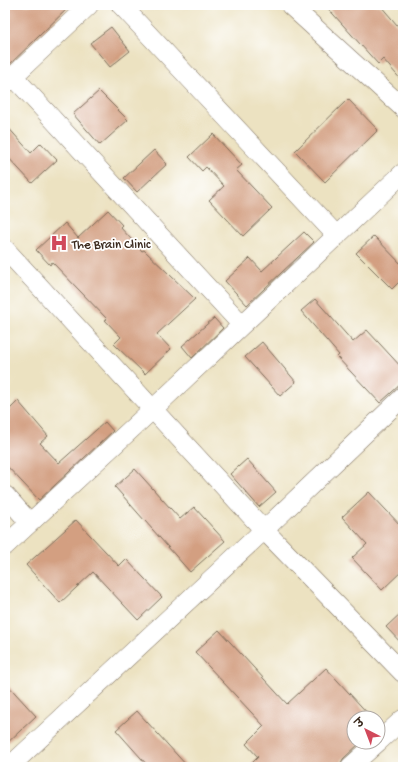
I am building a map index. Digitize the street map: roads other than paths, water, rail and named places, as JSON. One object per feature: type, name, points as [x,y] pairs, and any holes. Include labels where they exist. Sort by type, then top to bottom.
[{"type":"street","points":[[89,5],[9,80],[242,325]]},
{"type":"street","points":[[121,5],[337,236]]},
{"type":"street","points":[[290,5],[403,108]]},
{"type":"street","points":[[5,546],[153,410],[403,173]]},
{"type":"street","points":[[5,249],[264,530],[403,673]]},
{"type":"street","points":[[9,767],[264,530],[403,397]]},
{"type":"street","points":[[5,495],[30,523]]},
{"type":"street","points":[[386,735],[403,719]]},
{"type":"street","points":[[350,767],[369,750]]},
{"type":"place","name":"The Brain Clinic","points":[[59,243]]}]
